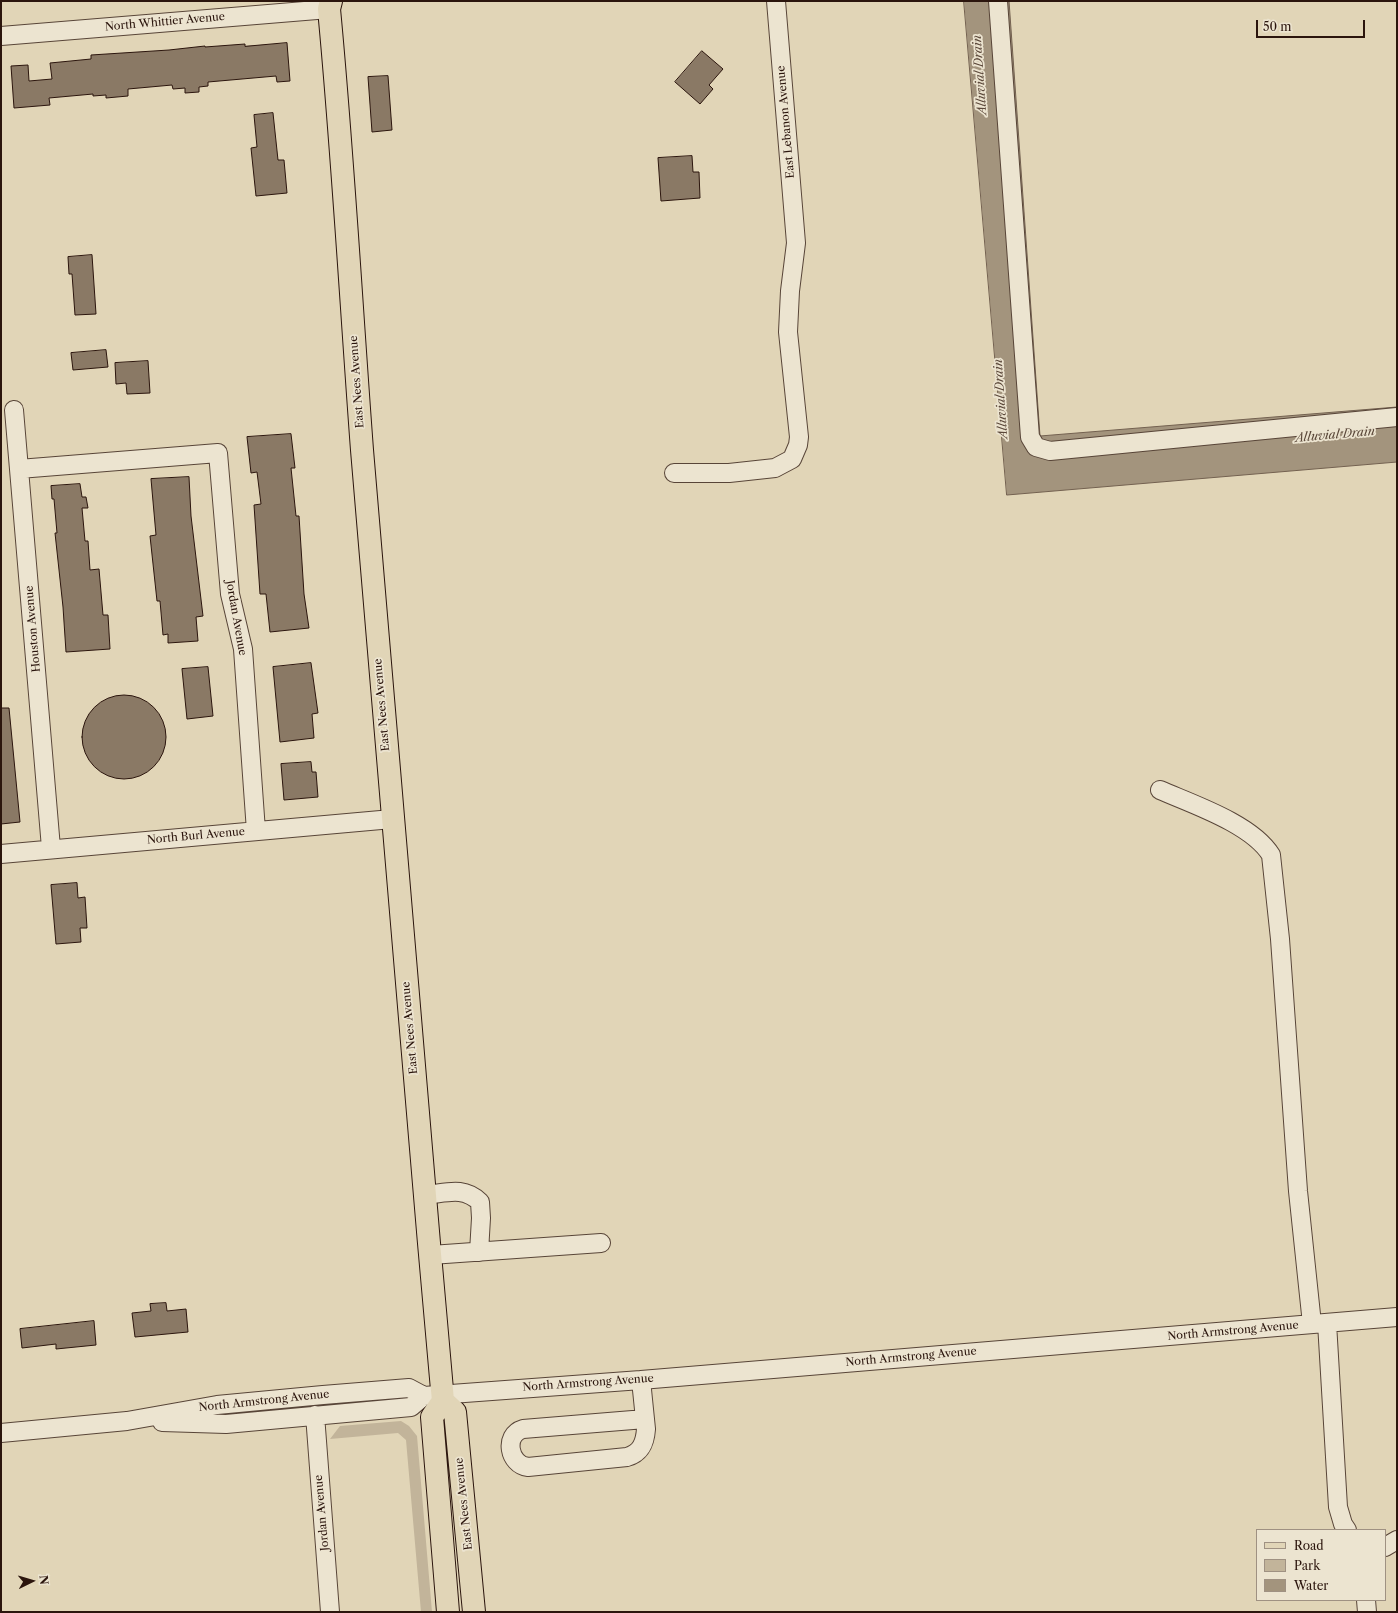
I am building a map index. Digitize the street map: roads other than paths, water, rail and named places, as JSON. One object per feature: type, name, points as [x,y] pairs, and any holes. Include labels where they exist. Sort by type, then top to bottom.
[{"type":"main road","name":"East Nees Avenue","points":[[328,4],[339,122],[362,442],[392,819],[431,1255],[437,1397],[455,1412],[474,1612]]},
{"type":"main road","points":[[437,1397],[432,1417],[448,1612]]},
{"type":"street","name":"East Lebanon Avenue","points":[[674,473],[730,473],[775,468],[792,459],[798,445],[799,437],[788,332],[790,291],[796,244],[776,1]]},
{"type":"street","points":[[998,1],[1030,437],[1036,447],[1050,451],[1397,417]]},
{"type":"street","name":"North Whittier Avenue","points":[[1,36],[328,4]]},
{"type":"street","name":"Houston Avenue","points":[[14,410],[51,848]]},
{"type":"street","name":"Jordan Avenue","points":[[19,469],[218,452],[230,594],[243,649],[256,831]]},
{"type":"street","points":[[1160,790],[1218,815],[1241,828],[1263,844],[1271,855],[1280,939],[1298,1191],[1320,1324],[1338,1507],[1343,1524],[1346,1529]]},
{"type":"street","name":"North Burl Avenue","points":[[1,854],[51,848],[392,819]]},
{"type":"street","points":[[426,1195],[464,1192],[472,1194],[480,1202],[481,1218],[479,1252]]},
{"type":"street","points":[[431,1255],[601,1243]]},
{"type":"street","name":"North Armstrong Avenue","points":[[127,1421],[226,1424],[411,1406],[437,1397],[1397,1317]]},
{"type":"street","points":[[641,1380],[645,1419],[646,1434],[641,1449],[634,1455],[528,1467],[520,1464],[512,1456],[511,1440],[520,1430],[645,1419]]},
{"type":"street","name":"North Armstrong Avenue","points":[[1,1433],[127,1421],[217,1405],[323,1395],[409,1388],[437,1397]]},
{"type":"street","name":"Jordan Avenue","points":[[314,1415],[330,1612]]},
{"type":"street","points":[[1386,1546],[1397,1540]]},
{"type":"street","points":[[1366,1601],[1367,1612]]},
{"type":"water","name":"Alluvial Drain","points":[[964,1],[1009,1],[1040,436],[1397,407],[1397,462],[1007,495]]}]
